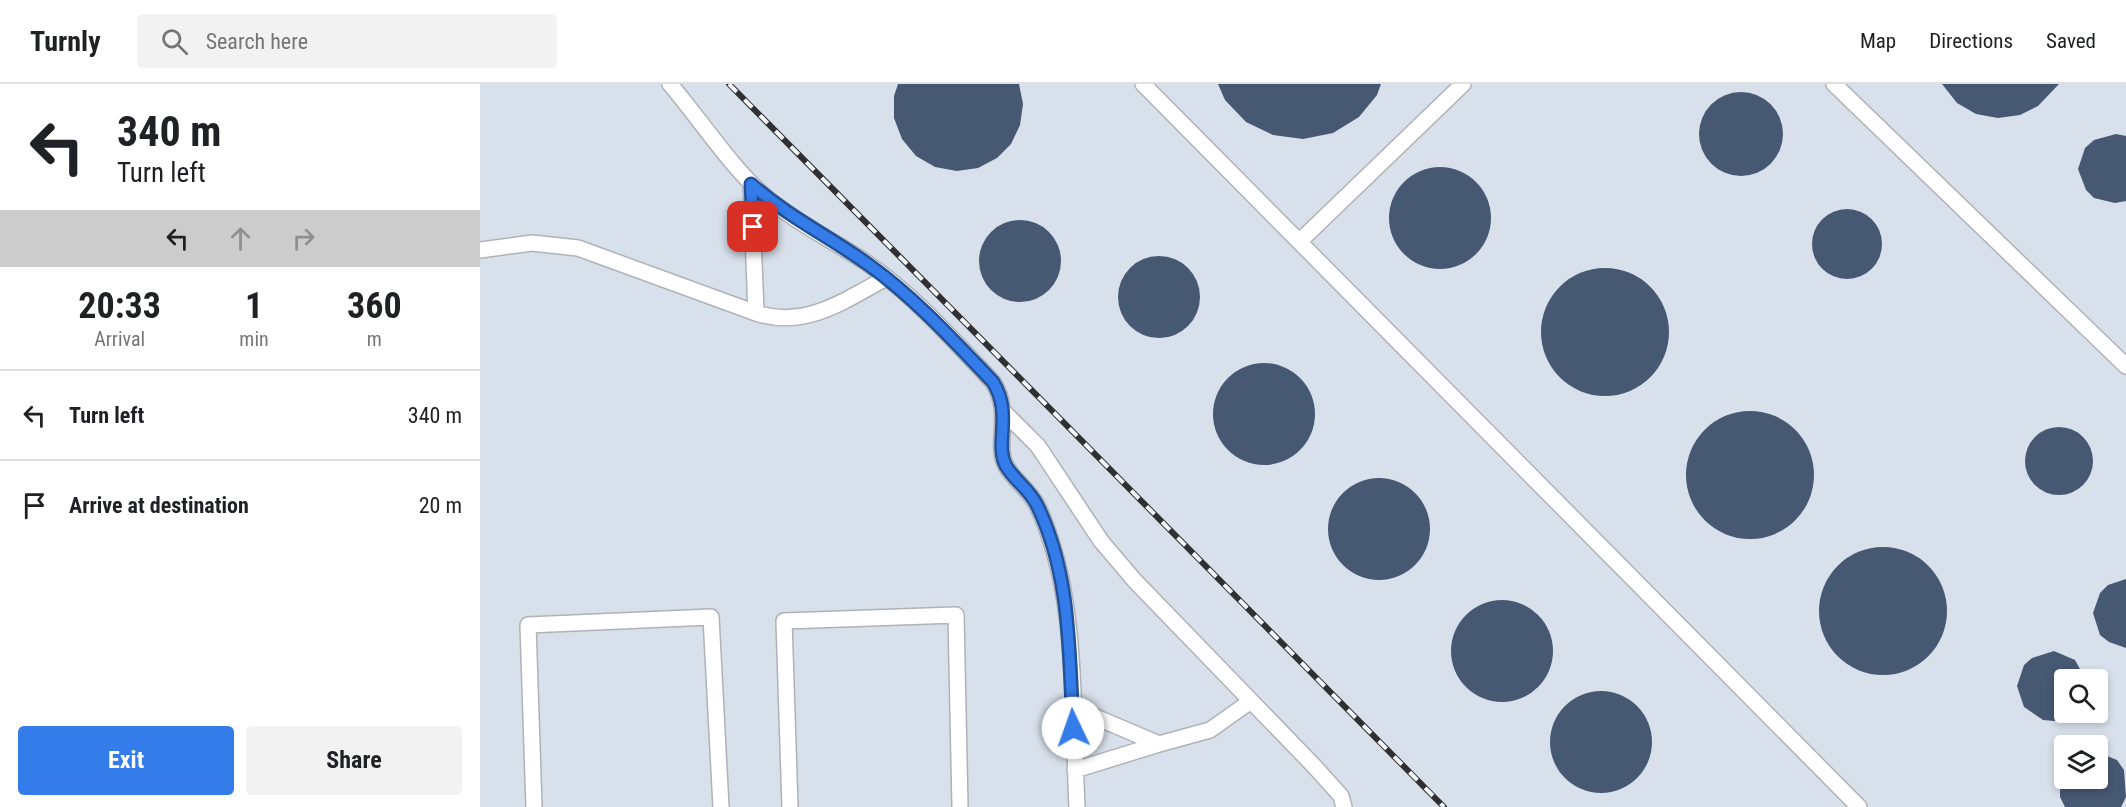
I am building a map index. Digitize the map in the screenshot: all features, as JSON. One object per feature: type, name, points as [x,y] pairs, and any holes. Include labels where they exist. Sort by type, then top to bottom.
[{"type":"lane","points":[[670,84],[751,184],[780,208],[886,278],[927,314],[993,382],[1000,393],[1004,412],[1002,454],[1006,466],[1036,503],[1056,556],[1064,592],[1077,807]]},
{"type":"lane","points":[[1143,84],[1859,807]]},
{"type":"lane","points":[[1300,241],[1463,84]]},
{"type":"lane","points":[[1834,84],[2126,366]]},
{"type":"lane","points":[[751,184],[756,313]]},
{"type":"lane","points":[[480,250],[532,243],[578,248],[756,313],[786,319],[806,317],[826,311],[886,278]]},
{"type":"lane","points":[[1004,412],[1038,446],[1101,541],[1135,581],[1341,796],[1344,807]]},
{"type":"lane","points":[[789,807],[784,621],[956,615],[960,807]]},
{"type":"lane","points":[[534,807],[528,625],[711,617],[721,807]]},
{"type":"lane","points":[[1075,771],[1210,730],[1251,701]]},
{"type":"lane","points":[[1072,707],[1159,744]]},
{"type":"shaded area","points":[[480,84],[2126,84],[2126,807],[480,807]]},
{"type":"building","points":[[898,84],[1019,84],[1023,104],[1020,125],[1011,144],[997,158],[978,168],[957,171],[935,167],[916,156],[902,139],[894,118],[894,96]]},
{"type":"building","points":[[1218,84],[1381,84],[1377,95],[1359,117],[1333,133],[1303,139],[1273,135],[1246,122],[1225,100]]},
{"type":"building","points":[[1942,84],[2059,84],[2038,106],[2020,115],[1998,118],[1976,114],[1957,103]]},
{"type":"building","points":[[1741,92],[1757,95],[1771,104],[1780,118],[1783,134],[1780,150],[1771,164],[1757,173],[1741,176],[1725,173],[1711,164],[1702,150],[1699,134],[1702,118],[1711,104],[1725,95]]},
{"type":"building","points":[[2116,134],[2126,136],[2126,201],[2115,203],[2094,198],[2086,190],[2078,169],[2085,148],[2094,140]]},
{"type":"building","points":[[1440,167],[1459,171],[1476,182],[1487,199],[1491,218],[1487,237],[1476,254],[1459,265],[1440,269],[1421,265],[1404,254],[1393,237],[1389,218],[1393,199],[1404,182],[1421,171]]},
{"type":"building","points":[[1847,209],[1866,215],[1876,225],[1882,244],[1876,263],[1866,273],[1847,279],[1828,273],[1818,263],[1812,244],[1818,225],[1828,215]]},
{"type":"building","points":[[1020,220],[1036,224],[1049,232],[1057,245],[1061,261],[1057,277],[1049,290],[1036,298],[1020,302],[1004,298],[991,290],[983,277],[979,261],[983,245],[991,232],[1004,224]]},
{"type":"building","points":[[1159,256],[1175,260],[1188,268],[1196,281],[1200,297],[1196,313],[1188,326],[1175,334],[1159,338],[1143,334],[1130,326],[1122,313],[1118,297],[1122,281],[1130,268],[1143,260]]},
{"type":"building","points":[[1605,268],[1630,273],[1650,287],[1664,307],[1669,332],[1664,357],[1650,377],[1630,391],[1605,396],[1580,391],[1560,377],[1546,357],[1541,332],[1546,307],[1560,287],[1580,273]]},
{"type":"building","points":[[1264,363],[1283,367],[1300,378],[1311,395],[1315,414],[1311,433],[1300,450],[1283,461],[1264,465],[1245,461],[1228,450],[1217,433],[1213,414],[1217,395],[1228,378],[1245,367]]},
{"type":"building","points":[[1750,411],[1775,416],[1795,430],[1809,450],[1814,475],[1809,500],[1795,520],[1775,534],[1750,539],[1725,534],[1705,520],[1691,500],[1686,475],[1691,450],[1705,430],[1725,416]]},
{"type":"building","points":[[2052,427],[2066,427],[2078,432],[2088,442],[2093,461],[2088,480],[2078,490],[2066,495],[2052,495],[2040,490],[2030,480],[2025,468],[2025,454],[2030,442],[2040,432]]},
{"type":"building","points":[[1379,478],[1398,482],[1415,493],[1426,510],[1430,529],[1426,548],[1415,565],[1398,576],[1379,580],[1360,576],[1343,565],[1332,548],[1328,529],[1332,510],[1343,493],[1360,482]]},
{"type":"building","points":[[1883,547],[1908,552],[1928,566],[1942,586],[1947,611],[1942,636],[1928,656],[1908,670],[1883,675],[1858,670],[1838,656],[1824,636],[1819,611],[1824,586],[1838,566],[1858,552]]},
{"type":"building","points":[[2126,579],[2126,648],[2109,642],[2100,635],[2093,613],[2100,593],[2108,585]]},
{"type":"building","points":[[1502,600],[1521,604],[1538,615],[1549,632],[1553,651],[1549,670],[1538,687],[1521,698],[1502,702],[1483,698],[1466,687],[1455,670],[1451,651],[1455,632],[1466,615],[1483,604]]},
{"type":"building","points":[[2054,651],[2075,660],[2080,669],[2054,669],[2054,721],[2043,720],[2024,707],[2017,686],[2024,665],[2032,658]]},
{"type":"building","points":[[1601,691],[1620,695],[1637,706],[1648,723],[1652,742],[1648,761],[1637,778],[1620,789],[1601,793],[1582,789],[1565,778],[1554,761],[1550,742],[1554,723],[1565,706],[1582,695]]},
{"type":"building","points":[[2108,756],[2117,760],[2124,770],[2126,797],[2121,807],[2065,807],[2060,797],[2060,789],[2108,789]]},
{"type":"railway","points":[[729,84],[1444,807]]},
{"type":"route","points":[[753,227],[751,184],[780,208],[868,264],[898,288],[927,314],[993,382],[1000,393],[1004,412],[1002,454],[1006,466],[1036,503],[1056,556],[1064,592],[1069,633],[1073,728]]}]
